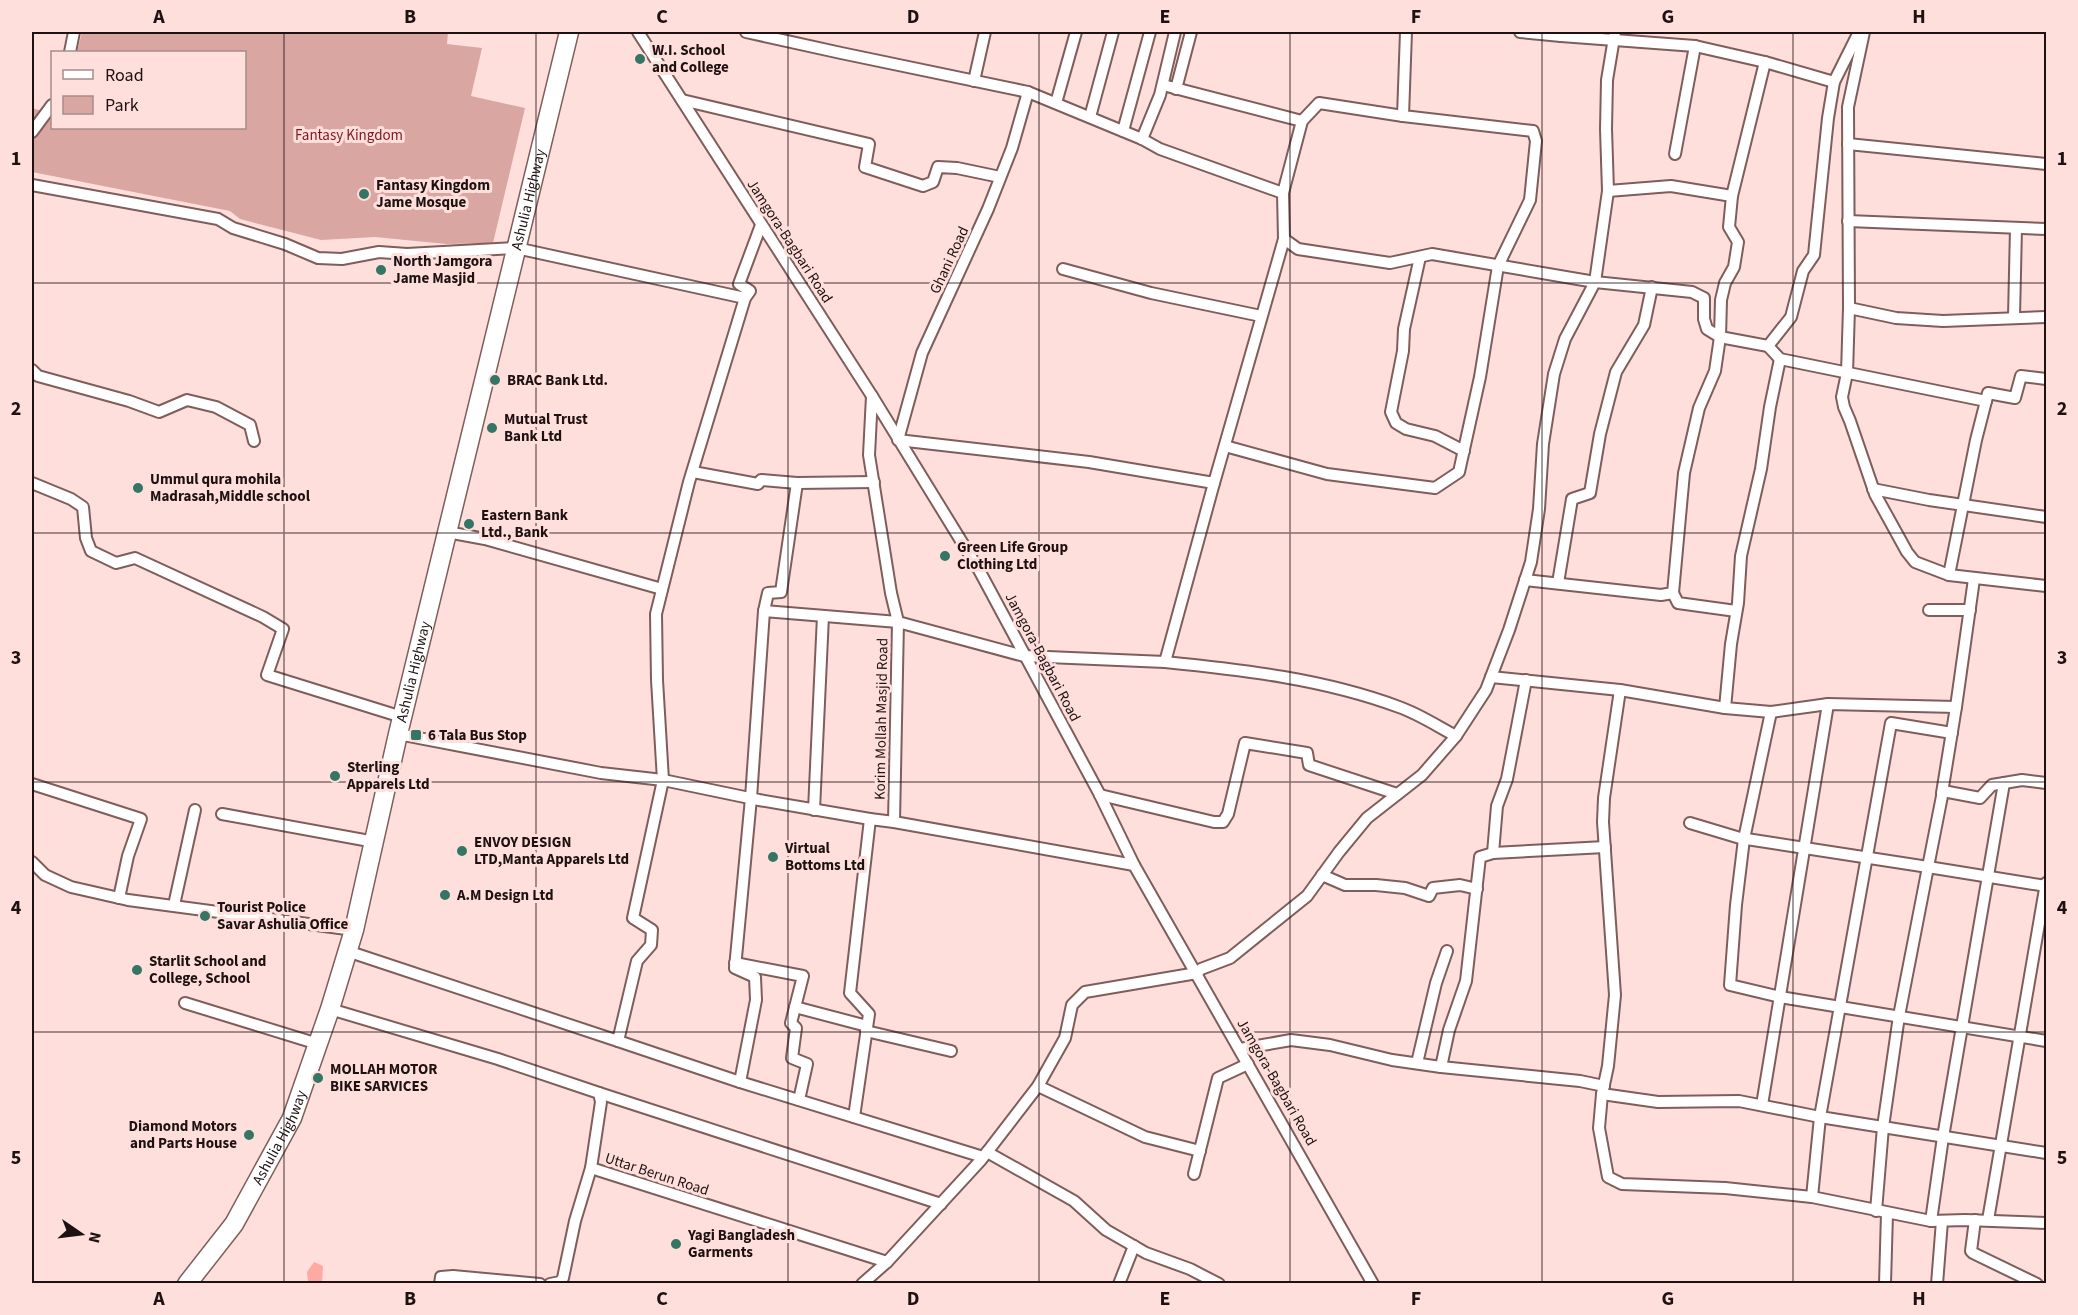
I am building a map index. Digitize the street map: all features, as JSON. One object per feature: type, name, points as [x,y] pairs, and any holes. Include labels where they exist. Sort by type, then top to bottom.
[{"type":"highway","name":"Ashulia Highway","points":[[187,1284],[234,1224],[292,1118],[330,1009],[354,930],[400,725],[569,32]]},
{"type":"street","points":[[70,51],[74,32]]},
{"type":"street","name":"Jamgora-Bagbari Road","points":[[640,32],[872,396],[979,570],[1100,795],[1134,866],[1373,1284]]},
{"type":"street","points":[[746,32],[1028,92],[1124,131],[1160,149],[1283,193]]},
{"type":"street","points":[[975,81],[985,32]]},
{"type":"street","points":[[1056,103],[1076,32]]},
{"type":"street","points":[[1090,117],[1113,32]]},
{"type":"street","points":[[1124,131],[1150,32]]},
{"type":"street","points":[[1142,139],[1163,85],[1175,32]]},
{"type":"street","points":[[1176,89],[1191,32]]},
{"type":"street","points":[[1403,116],[1406,32]]},
{"type":"street","points":[[1520,32],[1615,35],[1695,46],[1765,62],[1834,82]]},
{"type":"street","points":[[1670,32],[1670,43]]},
{"type":"street","points":[[1768,346],[1791,317],[1803,272],[1814,255],[1828,118],[1834,82],[1859,32]]},
{"type":"street","points":[[1864,32],[1848,107],[1849,308],[1846,373],[1842,397],[1844,407],[1873,489],[1907,552],[1915,562],[1949,575],[2046,586]]},
{"type":"street","points":[[862,1284],[887,1262],[941,1204],[985,1154],[1038,1086],[1065,1038],[1071,1005],[1085,992],[1197,973],[1230,958],[1307,897],[1367,818],[1422,775],[1456,736],[1486,690],[1531,562],[1539,509],[1543,444],[1554,374],[1565,339],[1595,282],[1608,191],[1607,80],[1615,35]]},
{"type":"street","points":[[1675,154],[1695,46]]},
{"type":"street","points":[[1736,611],[1678,603],[1672,593],[1684,473],[1699,408],[1715,371],[1720,337],[1721,300],[1725,283],[1734,267],[1738,243],[1729,227],[1732,196],[1765,62]]},
{"type":"street","points":[[1163,85],[1302,121]]},
{"type":"street","name":"Ghani Road","points":[[898,440],[922,353],[988,209],[1012,148],[1028,92]]},
{"type":"street","points":[[682,100],[869,144],[865,167],[923,186],[933,182],[938,166],[1000,177]]},
{"type":"street","points":[[1165,662],[1214,483],[1284,239],[1283,193],[1302,121],[1319,103],[1403,116],[1533,131],[1536,141],[1530,200],[1498,266],[1480,377],[1459,472],[1435,488],[1327,474],[1225,446]]},
{"type":"street","points":[[32,132],[51,106]]},
{"type":"street","points":[[1848,144],[2046,164]]},
{"type":"street","points":[[32,185],[218,219],[233,228],[285,244],[318,258],[342,259],[379,252],[407,254],[516,248],[745,298]]},
{"type":"street","points":[[1608,191],[1671,186],[1732,196]]},
{"type":"street","points":[[1848,221],[2046,229]]},
{"type":"street","points":[[618,1041],[638,961],[651,945],[652,930],[633,918],[663,780],[656,614],[693,472],[745,298],[750,291],[739,284],[761,225]]},
{"type":"street","points":[[2014,317],[2016,228]]},
{"type":"street","points":[[1284,239],[1298,249],[1390,263],[1432,254],[1595,282],[1692,292],[1704,298],[1704,319],[1707,329],[1720,337],[1768,346],[1780,359],[1986,401]]},
{"type":"street","points":[[1420,257],[1404,329],[1403,351],[1391,412],[1396,423],[1407,429],[1435,436],[1464,451]]},
{"type":"street","points":[[1063,269],[1151,293],[1261,316]]},
{"type":"street","points":[[1558,583],[1572,500],[1590,493],[1600,434],[1616,372],[1644,326],[1652,287]]},
{"type":"street","points":[[1849,308],[1896,318],[1943,321],[2046,317]]},
{"type":"street","points":[[1725,708],[1741,556],[1761,469],[1780,359]]},
{"type":"street","points":[[32,370],[32,373],[38,376],[129,400],[159,412],[187,400],[216,407],[250,425],[254,441]]},
{"type":"street","points":[[1949,575],[1988,393],[2015,398],[2021,375],[2046,379]]},
{"type":"street","name":"Korim Mollah Masjid Road","points":[[854,1117],[869,1014],[850,993],[870,819],[894,822],[898,622],[891,593],[869,455],[872,396]]},
{"type":"street","points":[[898,440],[1089,462],[1214,483]]},
{"type":"street","points":[[693,472],[758,483],[761,480],[797,483],[874,482]]},
{"type":"street","points":[[32,483],[71,499],[83,507],[86,538],[91,551],[116,563],[135,558],[263,617],[283,629],[267,675],[400,725],[601,773],[663,780],[870,819]]},
{"type":"street","points":[[740,1082],[756,1000],[755,977],[735,968],[735,963],[752,798],[764,611],[768,593],[782,592],[797,483]]},
{"type":"street","points":[[1873,489],[2046,517]]},
{"type":"street","points":[[447,532],[485,539],[662,589]]},
{"type":"street","points":[[1885,1284],[1882,1212],[1883,1127],[1899,1017],[1952,733],[1974,579]]},
{"type":"street","points":[[1525,580],[1661,595],[1672,593]]},
{"type":"street","points":[[1929,610],[1970,610]]},
{"type":"street","points":[[764,611],[898,622],[1024,656],[1165,662],[1247,670],[1340,688],[1401,707],[1456,736]]},
{"type":"street","points":[[813,810],[823,616]]},
{"type":"street","points":[[1491,677],[1620,690],[1725,708],[1771,712],[1828,704],[1956,707]]},
{"type":"street","points":[[1493,853],[1497,806],[1507,779],[1526,680]]},
{"type":"street","points":[[1620,690],[1604,798],[1615,995],[1599,1128],[1606,1172],[1611,1181],[1622,1184],[1725,1188],[1812,1197],[1936,1221],[1988,1220],[2046,1223]]},
{"type":"street","points":[[1762,1105],[1828,704]]},
{"type":"street","points":[[1897,706],[1956,707]]},
{"type":"street","points":[[1771,712],[1744,839],[1730,985],[1780,997],[2046,1041]]},
{"type":"street","points":[[1812,1197],[1820,1117],[1891,723],[1952,733]]},
{"type":"street","points":[[1100,795],[1214,822],[1223,822],[1228,814],[1245,743],[1307,753],[1309,765],[1397,794]]},
{"type":"street","points":[[1942,793],[1943,791],[1980,798],[1992,785],[2022,780],[2046,783]]},
{"type":"street","points":[[1937,1284],[1936,1221],[1943,1137],[2004,783]]},
{"type":"street","points":[[32,784],[141,819],[128,856],[118,898]]},
{"type":"street","points":[[174,905],[195,810]]},
{"type":"street","points":[[222,814],[375,842]]},
{"type":"street","points":[[894,822],[1134,866]]},
{"type":"street","points":[[1690,824],[1744,839],[2046,885],[1988,1220]]},
{"type":"street","points":[[1441,1067],[1449,1030],[1466,981],[1480,857],[1493,853],[1605,847]]},
{"type":"street","points":[[32,862],[45,875],[71,887],[118,898],[354,930]]},
{"type":"street","points":[[1322,875],[1345,885],[1405,888],[1429,896],[1433,888],[1460,885],[1477,889]]},
{"type":"street","points":[[347,951],[524,1012],[740,1082],[985,1154],[1074,1201],[1106,1230],[1146,1253],[1190,1269],[1219,1284]]},
{"type":"street","points":[[1417,1064],[1436,983],[1447,951]]},
{"type":"street","points":[[735,963],[803,976],[791,1023],[796,1028],[792,1058],[807,1064],[799,1100]]},
{"type":"street","points":[[185,1003],[318,1044]]},
{"type":"street","points":[[795,1007],[951,1051]]},
{"type":"street","points":[[330,1009],[498,1059],[941,1204]]},
{"type":"street","points":[[1240,1049],[1291,1040],[1330,1045],[1417,1064],[1580,1081],[1603,1090],[1658,1102],[1739,1101],[1820,1117],[2046,1153]]},
{"type":"street","points":[[1194,1174],[1218,1078],[1248,1064]]},
{"type":"street","points":[[1038,1086],[1145,1137],[1200,1151]]},
{"type":"street","name":"Uttar Berun Road","points":[[599,1093],[601,1102],[591,1168],[887,1262]]},
{"type":"street","points":[[550,1284],[560,1282],[563,1278],[575,1221],[591,1168]]},
{"type":"street","points":[[1975,1220],[1971,1251],[2037,1284]]},
{"type":"street","points":[[1119,1284],[1134,1246]]},
{"type":"street","points":[[440,1284],[441,1277],[453,1276],[540,1284]]},
{"type":"green space","name":"Fantasy Kingdom","points":[[82,32],[448,32],[447,44],[482,48],[471,96],[525,108],[493,243],[446,244],[375,237],[321,240],[240,219],[230,211],[32,172],[32,108],[51,114],[51,129],[246,129],[246,51],[77,51]]},
{"type":"shaded area","points":[[314,1262],[323,1266],[322,1283],[308,1282],[307,1272]]},
{"type":"place","name":"W.I. School and College","points":[[640,59]]},
{"type":"place","name":"Fantasy Kingdom Jame Mosque","points":[[364,194]]},
{"type":"place","name":"North Jamgora Jame Masjid","points":[[381,270]]},
{"type":"place","name":"BRAC Bank Ltd.","points":[[495,380]]},
{"type":"place","name":"Mutual Trust Bank Ltd","points":[[492,428]]},
{"type":"place","name":"Ummul qura mohila Madrasah,Middle school","points":[[138,488]]},
{"type":"place","name":"Eastern Bank Ltd., Bank","points":[[469,524]]},
{"type":"place","name":"Green Life Group Clothing Ltd","points":[[945,556]]},
{"type":"place","name":"6 Tala Bus Stop","points":[[416,735]]},
{"type":"place","name":"Sterling Apparels Ltd","points":[[335,776]]},
{"type":"place","name":"ENVOY DESIGN LTD,Manta Apparels Ltd","points":[[462,851]]},
{"type":"place","name":"Virtual Bottoms Ltd","points":[[773,857]]},
{"type":"place","name":"A.M Design Ltd","points":[[445,895]]},
{"type":"place","name":"Tourist Police Savar Ashulia Office","points":[[205,916]]},
{"type":"place","name":"Starlit School and College, School","points":[[137,970]]},
{"type":"place","name":"MOLLAH MOTOR BIKE SARVICES","points":[[318,1078]]},
{"type":"place","name":"Diamond Motors and Parts House","points":[[249,1135]]},
{"type":"place","name":"Yagi Bangladesh Garments","points":[[676,1244]]}]
